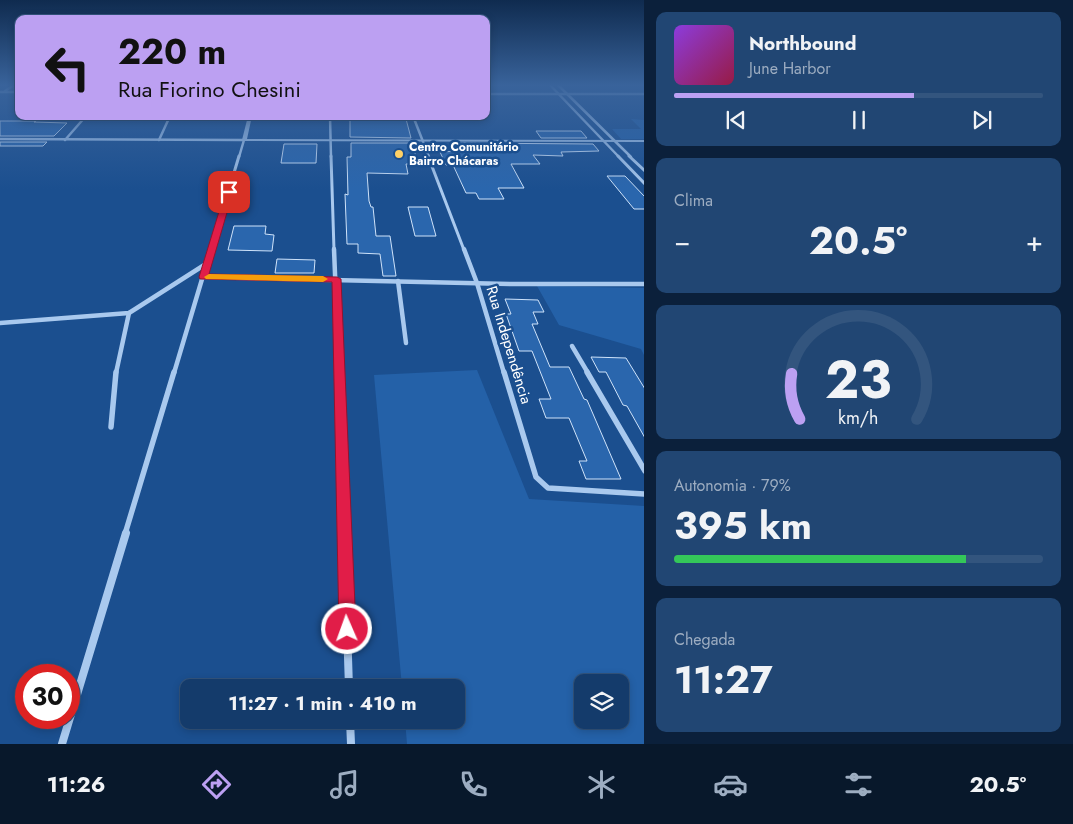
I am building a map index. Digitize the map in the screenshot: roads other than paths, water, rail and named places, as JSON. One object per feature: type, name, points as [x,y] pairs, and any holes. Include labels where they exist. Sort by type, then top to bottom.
[{"type":"street","points":[[65,140],[82,120]]},
{"type":"street","points":[[158,140],[168,120]]},
{"type":"street","points":[[62,744],[141,477],[209,262],[249,120]]},
{"type":"street","points":[[330,120],[337,279],[349,679]]},
{"type":"street","name":"Rua Independência","points":[[414,120],[477,283],[536,477],[548,488],[644,494]]},
{"type":"street","points":[[584,120],[644,184]]},
{"type":"street","points":[[593,120],[644,171]]},
{"type":"street","points":[[0,139],[644,142]]},
{"type":"street","points":[[0,323],[129,313],[209,262]]},
{"type":"street","points":[[203,277],[477,283],[644,284]]},
{"type":"street","points":[[398,281],[406,343]]},
{"type":"street","points":[[111,427],[117,363],[129,313]]},
{"type":"street","points":[[572,346],[644,471]]},
{"type":"street","points":[[350,729],[351,744]]},
{"type":"place","name":"Centro Comunitário Bairro Chácaras","points":[[399,154]]}]
